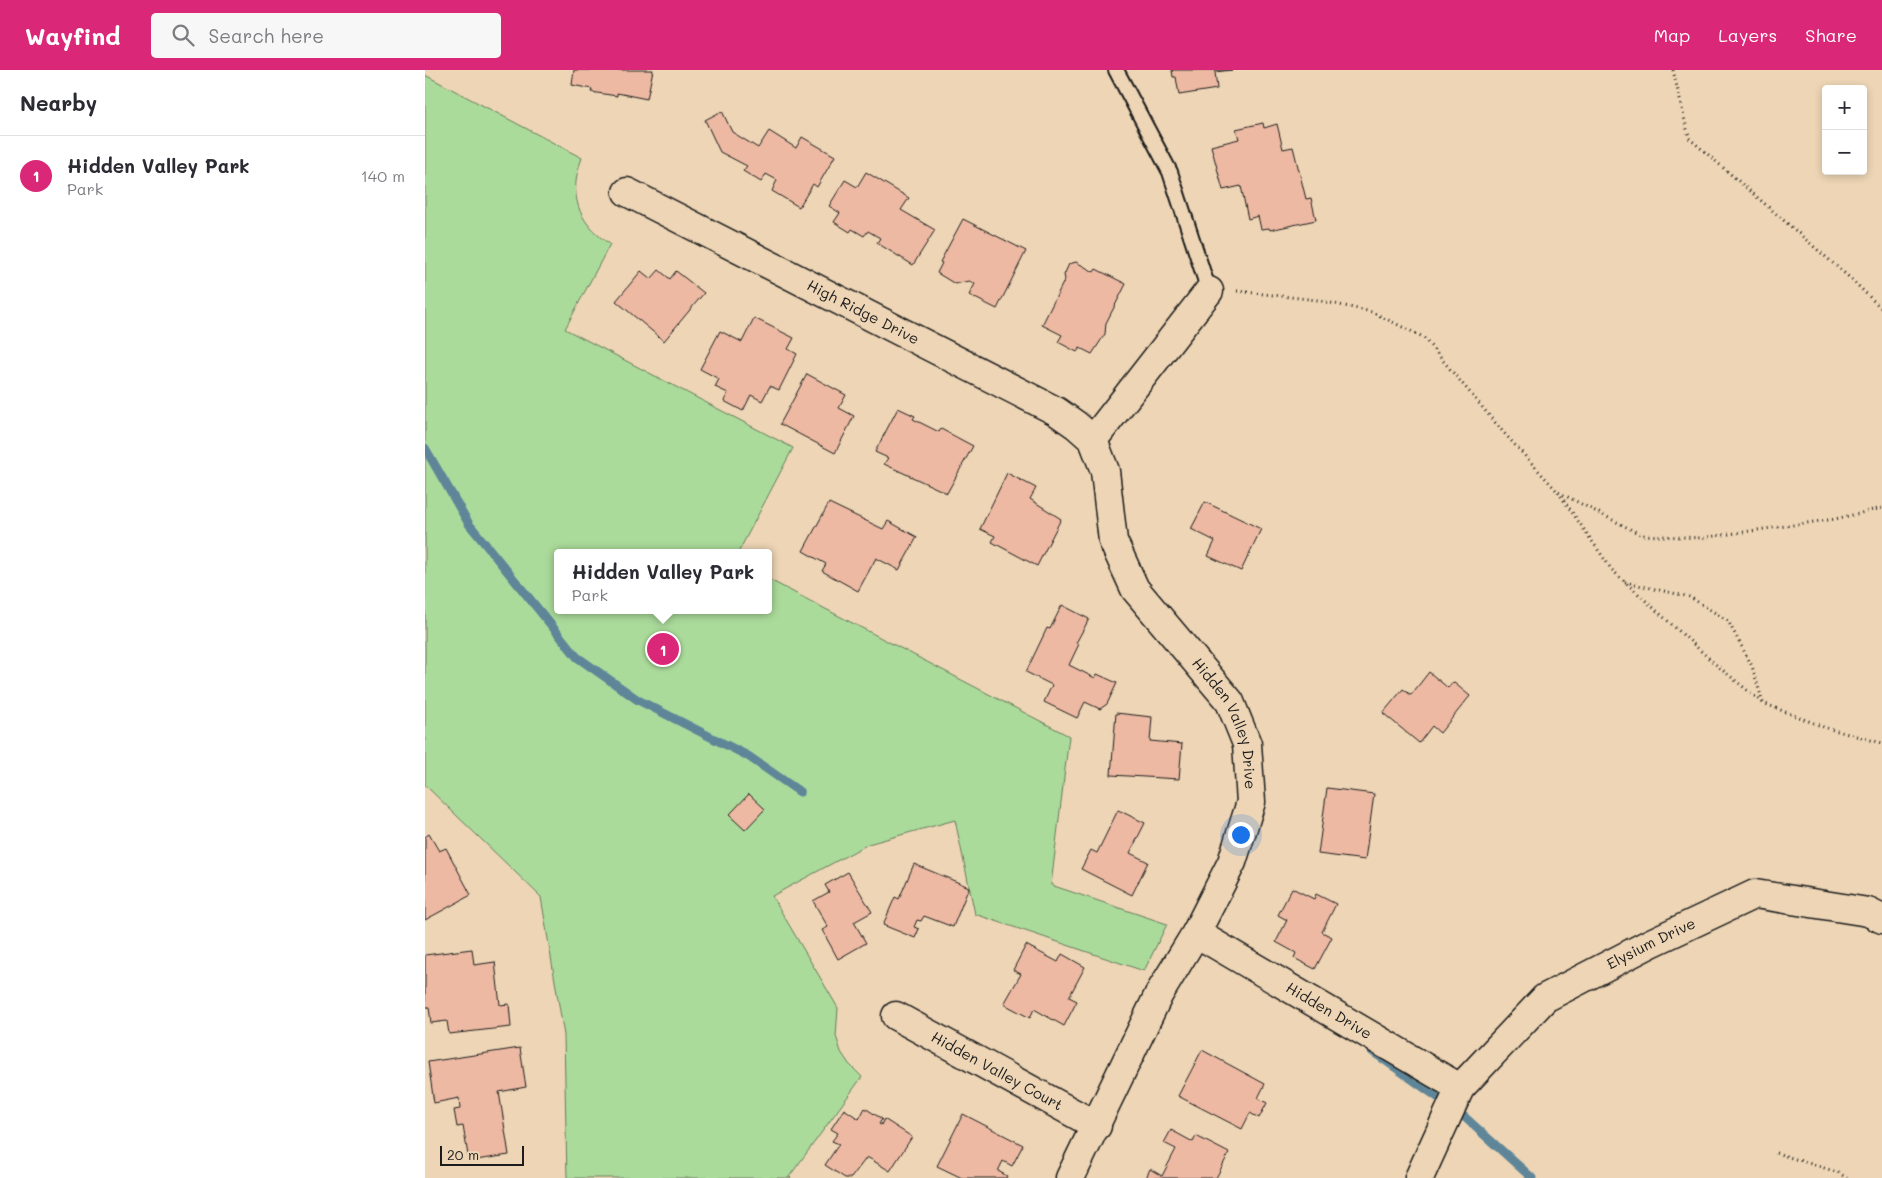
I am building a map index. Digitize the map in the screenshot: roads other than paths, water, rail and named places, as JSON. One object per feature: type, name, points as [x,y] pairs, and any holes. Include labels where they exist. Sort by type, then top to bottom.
[{"type":"street","name":"High Ridge Drive","points":[[627,192],[1056,411],[1093,440]]},
{"type":"street","points":[[1093,440],[1209,290]]},
{"type":"street","name":"Hidden Valley Drive","points":[[1070,1178],[1097,1126],[1159,994],[1196,933],[1232,862],[1251,802],[1247,744],[1230,702],[1135,589],[1113,541],[1105,470],[1093,440]]},
{"type":"street","name":"Elysium Drive","points":[[1419,1178],[1460,1088],[1545,998],[1651,943],[1755,894],[1868,912],[1882,919]]},
{"type":"street","name":"Hidden Drive","points":[[1196,933],[1460,1088]]},
{"type":"street","name":"Hidden Valley Court","points":[[896,1016],[1097,1126]]},
{"type":"lane","points":[[1116,70],[1170,172],[1209,290]]},
{"type":"waterway","points":[[425,448],[469,524],[577,657],[638,700],[748,756],[800,792]]},
{"type":"waterway","points":[[1372,1051],[1459,1112],[1532,1178]]},
{"type":"place","name":"Hidden Valley Park","points":[[663,649]]}]
